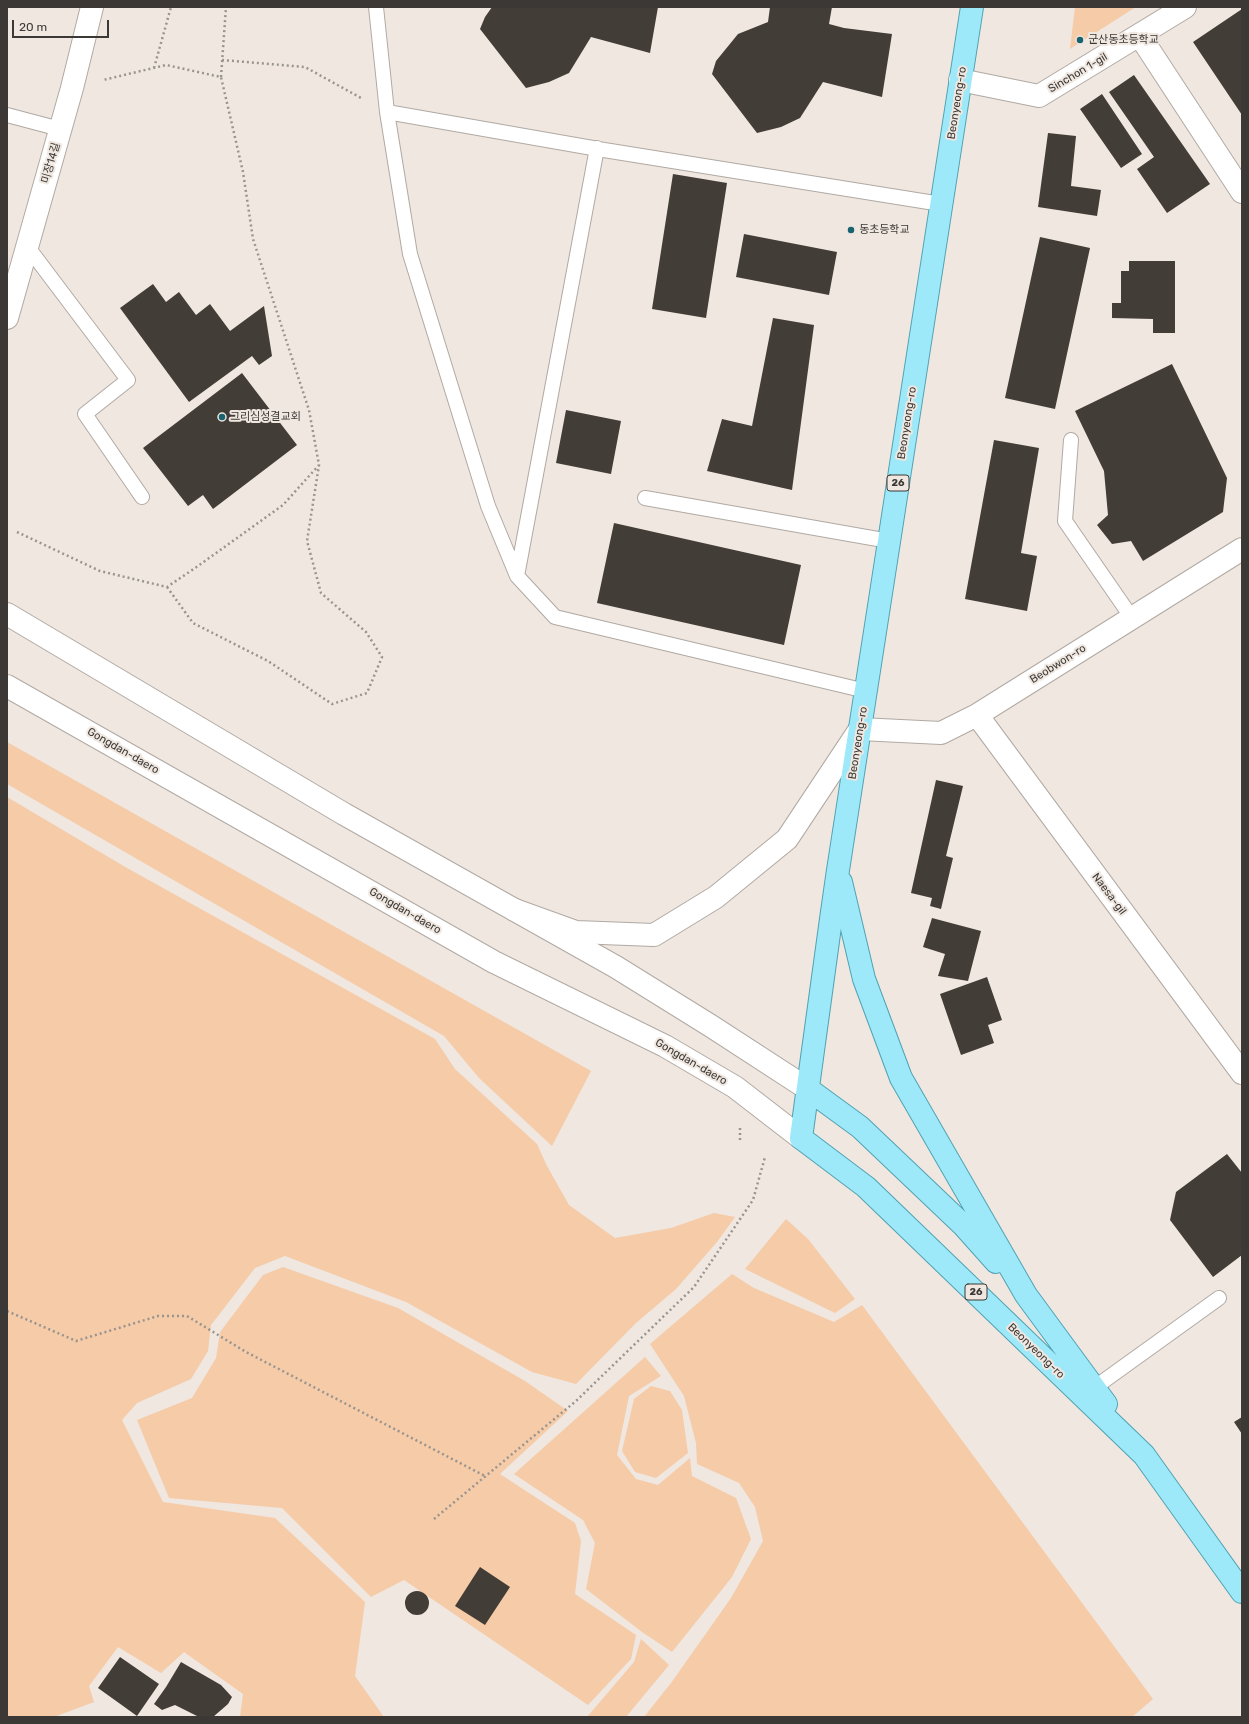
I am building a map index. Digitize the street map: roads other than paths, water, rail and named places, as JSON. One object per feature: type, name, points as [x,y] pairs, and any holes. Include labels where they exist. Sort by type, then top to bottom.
[{"type":"main road","name":"Beonyeong-ro","points":[[972,7],[838,870],[801,1138],[866,1187],[1144,1455],[1242,1592]]},
{"type":"main road","points":[[838,870],[864,979],[901,1078],[1026,1295]]},
{"type":"main road","points":[[808,1089],[860,1127],[963,1225],[1026,1295],[1144,1455]]},
{"type":"street","name":"미장14길","points":[[7,318],[72,88],[92,7]]},
{"type":"street","name":"Sinchon 1-gil","points":[[960,80],[1039,96],[1140,36],[1185,7]]},
{"type":"street","points":[[1140,36],[1242,192]]},
{"type":"street","name":"Beobwon-ro","points":[[860,729],[941,732],[977,715],[1242,549]]},
{"type":"street","points":[[7,614],[344,814],[636,980],[711,1026],[808,1089]]},
{"type":"street","name":"Gongdan-daero","points":[[7,686],[494,962],[665,1046],[735,1087],[801,1138]]},
{"type":"street","name":"Naesa-gil","points":[[977,715],[1242,1073]]},
{"type":"street","points":[[515,910],[576,932],[654,935],[716,897],[787,839],[860,729]]},
{"type":"lane","points":[[376,7],[387,112],[410,254],[488,506],[517,576],[555,617],[866,691]]},
{"type":"lane","points":[[387,112],[941,204]]},
{"type":"lane","points":[[7,115],[60,129]]},
{"type":"lane","points":[[517,576],[597,148]]},
{"type":"lane","points":[[27,246],[128,380],[85,414],[142,497]]},
{"type":"lane","points":[[1071,440],[1065,521],[1132,618]]},
{"type":"lane","points":[[645,498],[889,541]]},
{"type":"lane","points":[[1094,1388],[1219,1298]]},
{"type":"place","name":"군산동초등학교","points":[[1080,40]]},
{"type":"place","name":"동초등학교","points":[[851,230]]},
{"type":"place","name":"그리심성결교회","points":[[222,417]]}]
